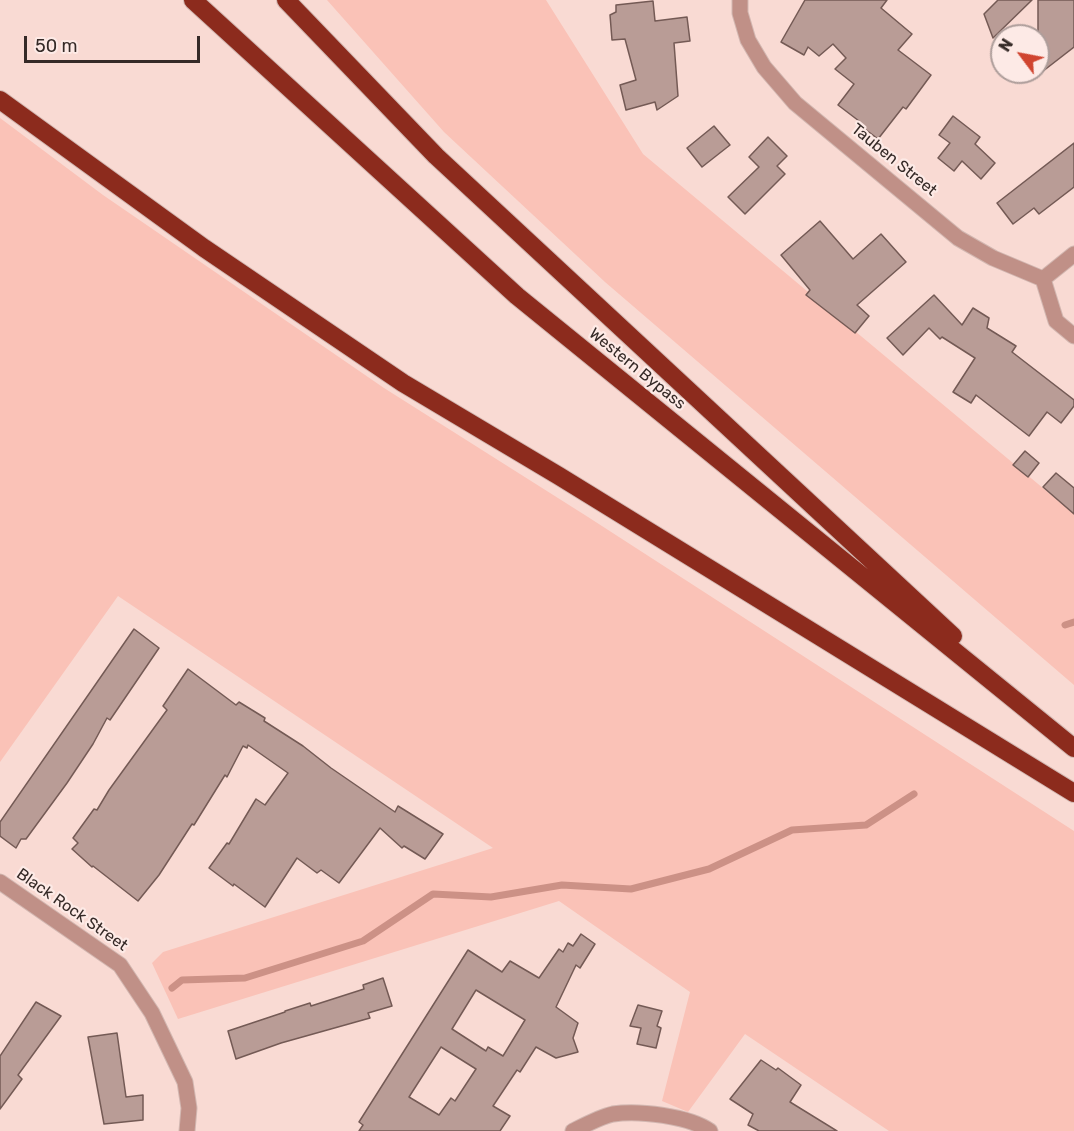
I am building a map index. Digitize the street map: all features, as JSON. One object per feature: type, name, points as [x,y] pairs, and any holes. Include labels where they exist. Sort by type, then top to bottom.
[{"type":"highway","name":"Western Bypass","points":[[193,0],[517,297],[1071,746]]},
{"type":"highway","points":[[286,0],[436,156],[1071,746]]},
{"type":"highway","points":[[0,100],[204,248],[403,383],[559,476],[1074,793]]},
{"type":"street","name":"Tauben Street","points":[[740,0],[740,13],[748,39],[764,67],[795,103],[958,238],[993,258],[1043,279]]},
{"type":"street","points":[[1074,254],[1043,279],[1056,321],[1074,336]]},
{"type":"street","name":"Black Rock Street","points":[[0,882],[120,965],[152,1013],[185,1082],[189,1108],[187,1131]]},
{"type":"street","points":[[573,1131],[611,1115],[641,1112],[676,1119],[705,1127],[710,1131]]},
{"type":"shaded area","points":[[327,0],[546,0],[643,154],[1074,514],[1074,685],[605,282],[444,132]]},
{"type":"shaded area","points":[[0,118],[103,195],[384,388],[1074,831],[1074,1131],[889,1131],[745,1034],[688,1112],[662,1101],[690,992],[559,901],[178,1019],[152,963],[163,952],[493,848],[118,596],[0,762]]},
{"type":"building","points":[[805,0],[887,0],[881,8],[912,34],[898,50],[931,75],[906,109],[903,107],[878,139],[838,105],[854,84],[835,69],[846,58],[833,44],[819,56],[808,47],[804,55],[781,42]]},
{"type":"building","points":[[998,0],[1032,0],[1007,24],[990,24],[990,30],[984,14]]},
{"type":"building","points":[[1038,0],[1074,0],[1074,47],[1050,66],[1050,24],[1038,24]]},
{"type":"building","points":[[653,1],[655,21],[687,17],[690,41],[674,43],[678,96],[657,110],[655,102],[626,110],[620,85],[636,80],[625,39],[612,40],[610,15],[616,12],[616,5]]},
{"type":"building","points":[[953,116],[980,137],[975,144],[995,163],[981,179],[962,161],[954,171],[938,158],[950,143],[939,135]]},
{"type":"building","points":[[714,126],[730,145],[702,167],[687,148]]},
{"type":"building","points":[[768,137],[787,156],[777,166],[785,174],[745,214],[728,197],[759,167],[749,157]]},
{"type":"building","points":[[1074,143],[1074,187],[1039,214],[1034,208],[1013,224],[997,203]]},
{"type":"building","points":[[820,221],[853,259],[881,234],[906,262],[857,305],[869,316],[855,333],[806,295],[810,290],[781,255]]},
{"type":"building","points":[[934,295],[962,325],[973,308],[989,318],[987,328],[1016,346],[1012,352],[1074,400],[1074,406],[1061,423],[1047,412],[1029,436],[976,395],[971,403],[953,392],[975,358],[942,337],[940,339],[929,328],[903,355],[887,338]]},
{"type":"building","points":[[1025,451],[1039,463],[1028,477],[1013,465]]},
{"type":"building","points":[[1056,473],[1074,488],[1074,514],[1043,487]]},
{"type":"building","points":[[134,629],[159,648],[110,720],[107,718],[67,783],[26,839],[21,839],[16,848],[0,836],[0,822]]},
{"type":"building","points":[[188,669],[236,705],[239,702],[265,718],[264,721],[395,812],[398,806],[443,834],[425,859],[404,846],[402,848],[380,828],[339,883],[321,870],[317,873],[297,858],[265,907],[209,868],[227,843],[229,844],[256,799],[265,805],[288,773],[248,745],[247,748],[243,746],[227,777],[225,775],[194,825],[192,824],[159,875],[138,901],[92,867],[72,849],[78,843],[73,838],[94,809],[97,810],[167,710],[163,706]]},
{"type":"building","points":[[581,934],[595,944],[580,968],[576,965],[556,1007],[578,1023],[573,1038],[578,1052],[556,1058],[536,1047],[520,1072],[517,1070],[493,1106],[510,1116],[500,1131],[359,1131],[363,1125],[359,1122],[468,950],[502,972],[510,961],[539,978],[559,949],[563,952],[568,943],[573,946]],"holes":[[[476,990],[525,1020],[503,1056],[488,1047],[486,1051],[452,1029]],[[441,1047],[476,1069],[455,1101],[451,1098],[439,1115],[409,1097]]]},
{"type":"building","points":[[383,978],[392,1006],[368,1013],[370,1018],[281,1043],[236,1059],[228,1031],[310,1003],[311,1006],[364,989],[363,985]]},
{"type":"building","points":[[36,1002],[61,1016],[18,1075],[22,1079],[0,1109],[0,1056]]},
{"type":"building","points":[[638,1005],[662,1011],[657,1026],[661,1028],[656,1048],[637,1044],[641,1028],[630,1026]]},
{"type":"building","points":[[117,1033],[126,1097],[143,1095],[143,1120],[104,1124],[88,1037]]},
{"type":"building","points":[[761,1060],[776,1070],[778,1068],[801,1085],[790,1102],[837,1131],[759,1131],[748,1125],[753,1114],[730,1099]]},
{"type":"waterway","points":[[1065,625],[1074,622]]},
{"type":"waterway","points":[[172,988],[182,980],[245,978],[363,941],[433,894],[491,897],[562,885],[631,889],[709,869],[792,830],[866,825],[914,794]]}]
